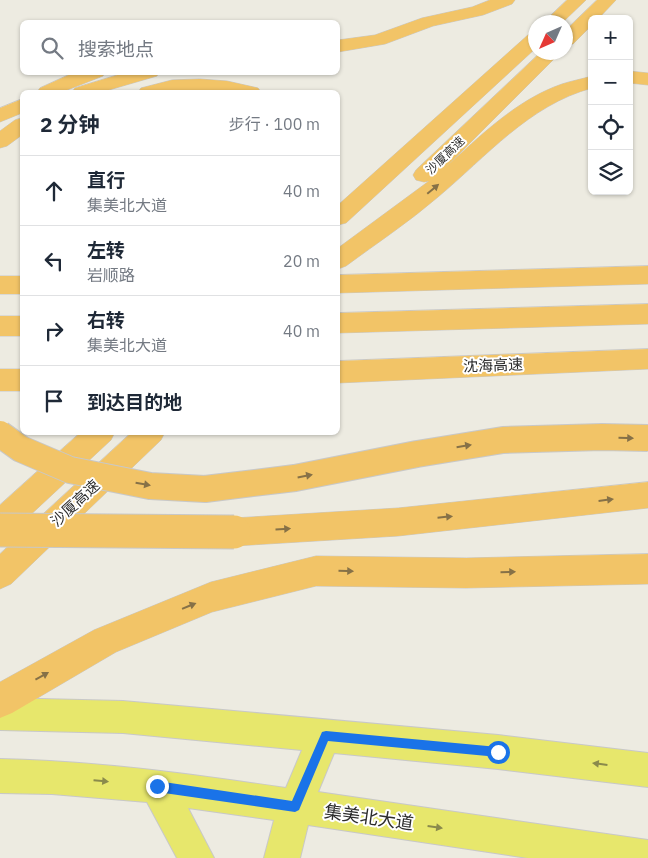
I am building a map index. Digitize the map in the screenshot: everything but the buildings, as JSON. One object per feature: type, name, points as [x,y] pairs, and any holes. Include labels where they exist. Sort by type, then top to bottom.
[{"type":"highway","points":[[340,32],[428,22],[477,11],[506,0]]},
{"type":"highway","points":[[561,15],[577,0]]},
{"type":"highway","points":[[573,33],[607,0]]},
{"type":"highway","points":[[340,46],[378,40],[428,22]]},
{"type":"highway","name":"沙厦高速","points":[[340,215],[528,45]]},
{"type":"highway","name":"沙厦高速","points":[[340,256],[544,60]]},
{"type":"highway","points":[[52,90],[87,75]]},
{"type":"highway","points":[[88,90],[138,75]]},
{"type":"highway","points":[[633,77],[648,79]]},
{"type":"highway","points":[[340,257],[429,193],[527,109],[571,85],[588,83]]},
{"type":"highway","points":[[156,90],[200,85],[235,87],[245,90]]},
{"type":"highway","points":[[0,116],[20,106]]},
{"type":"highway","points":[[0,141],[20,126]]},
{"type":"highway","points":[[340,284],[648,275]]},
{"type":"highway","points":[[0,285],[20,285]]},
{"type":"highway","points":[[340,323],[648,314]]},
{"type":"highway","points":[[0,326],[20,326]]},
{"type":"highway","name":"沈海高速","points":[[340,372],[648,359]]},
{"type":"highway","points":[[0,380],[20,380]]},
{"type":"highway","points":[[0,434],[22,449],[70,470],[150,486],[205,489],[295,478],[417,454],[503,440],[602,437],[648,438]]},
{"type":"highway","points":[[0,524],[98,435]]},
{"type":"highway","name":"沙厦高速","points":[[0,574],[148,435]]},
{"type":"highway","points":[[0,530],[234,532],[398,522],[648,495]]},
{"type":"highway","points":[[0,701],[105,641],[202,601],[316,571],[466,572],[648,569]]},
{"type":"main road","points":[[0,714],[123,717],[498,752],[648,770]]},
{"type":"main road","points":[[282,858],[295,806],[326,736]]},
{"type":"main road","name":"集美北大道","points":[[0,776],[52,777],[157,786],[648,858]]},
{"type":"main road","points":[[157,786],[196,858]]},
{"type":"route","points":[[157,786],[295,806],[326,736],[498,752]]}]
